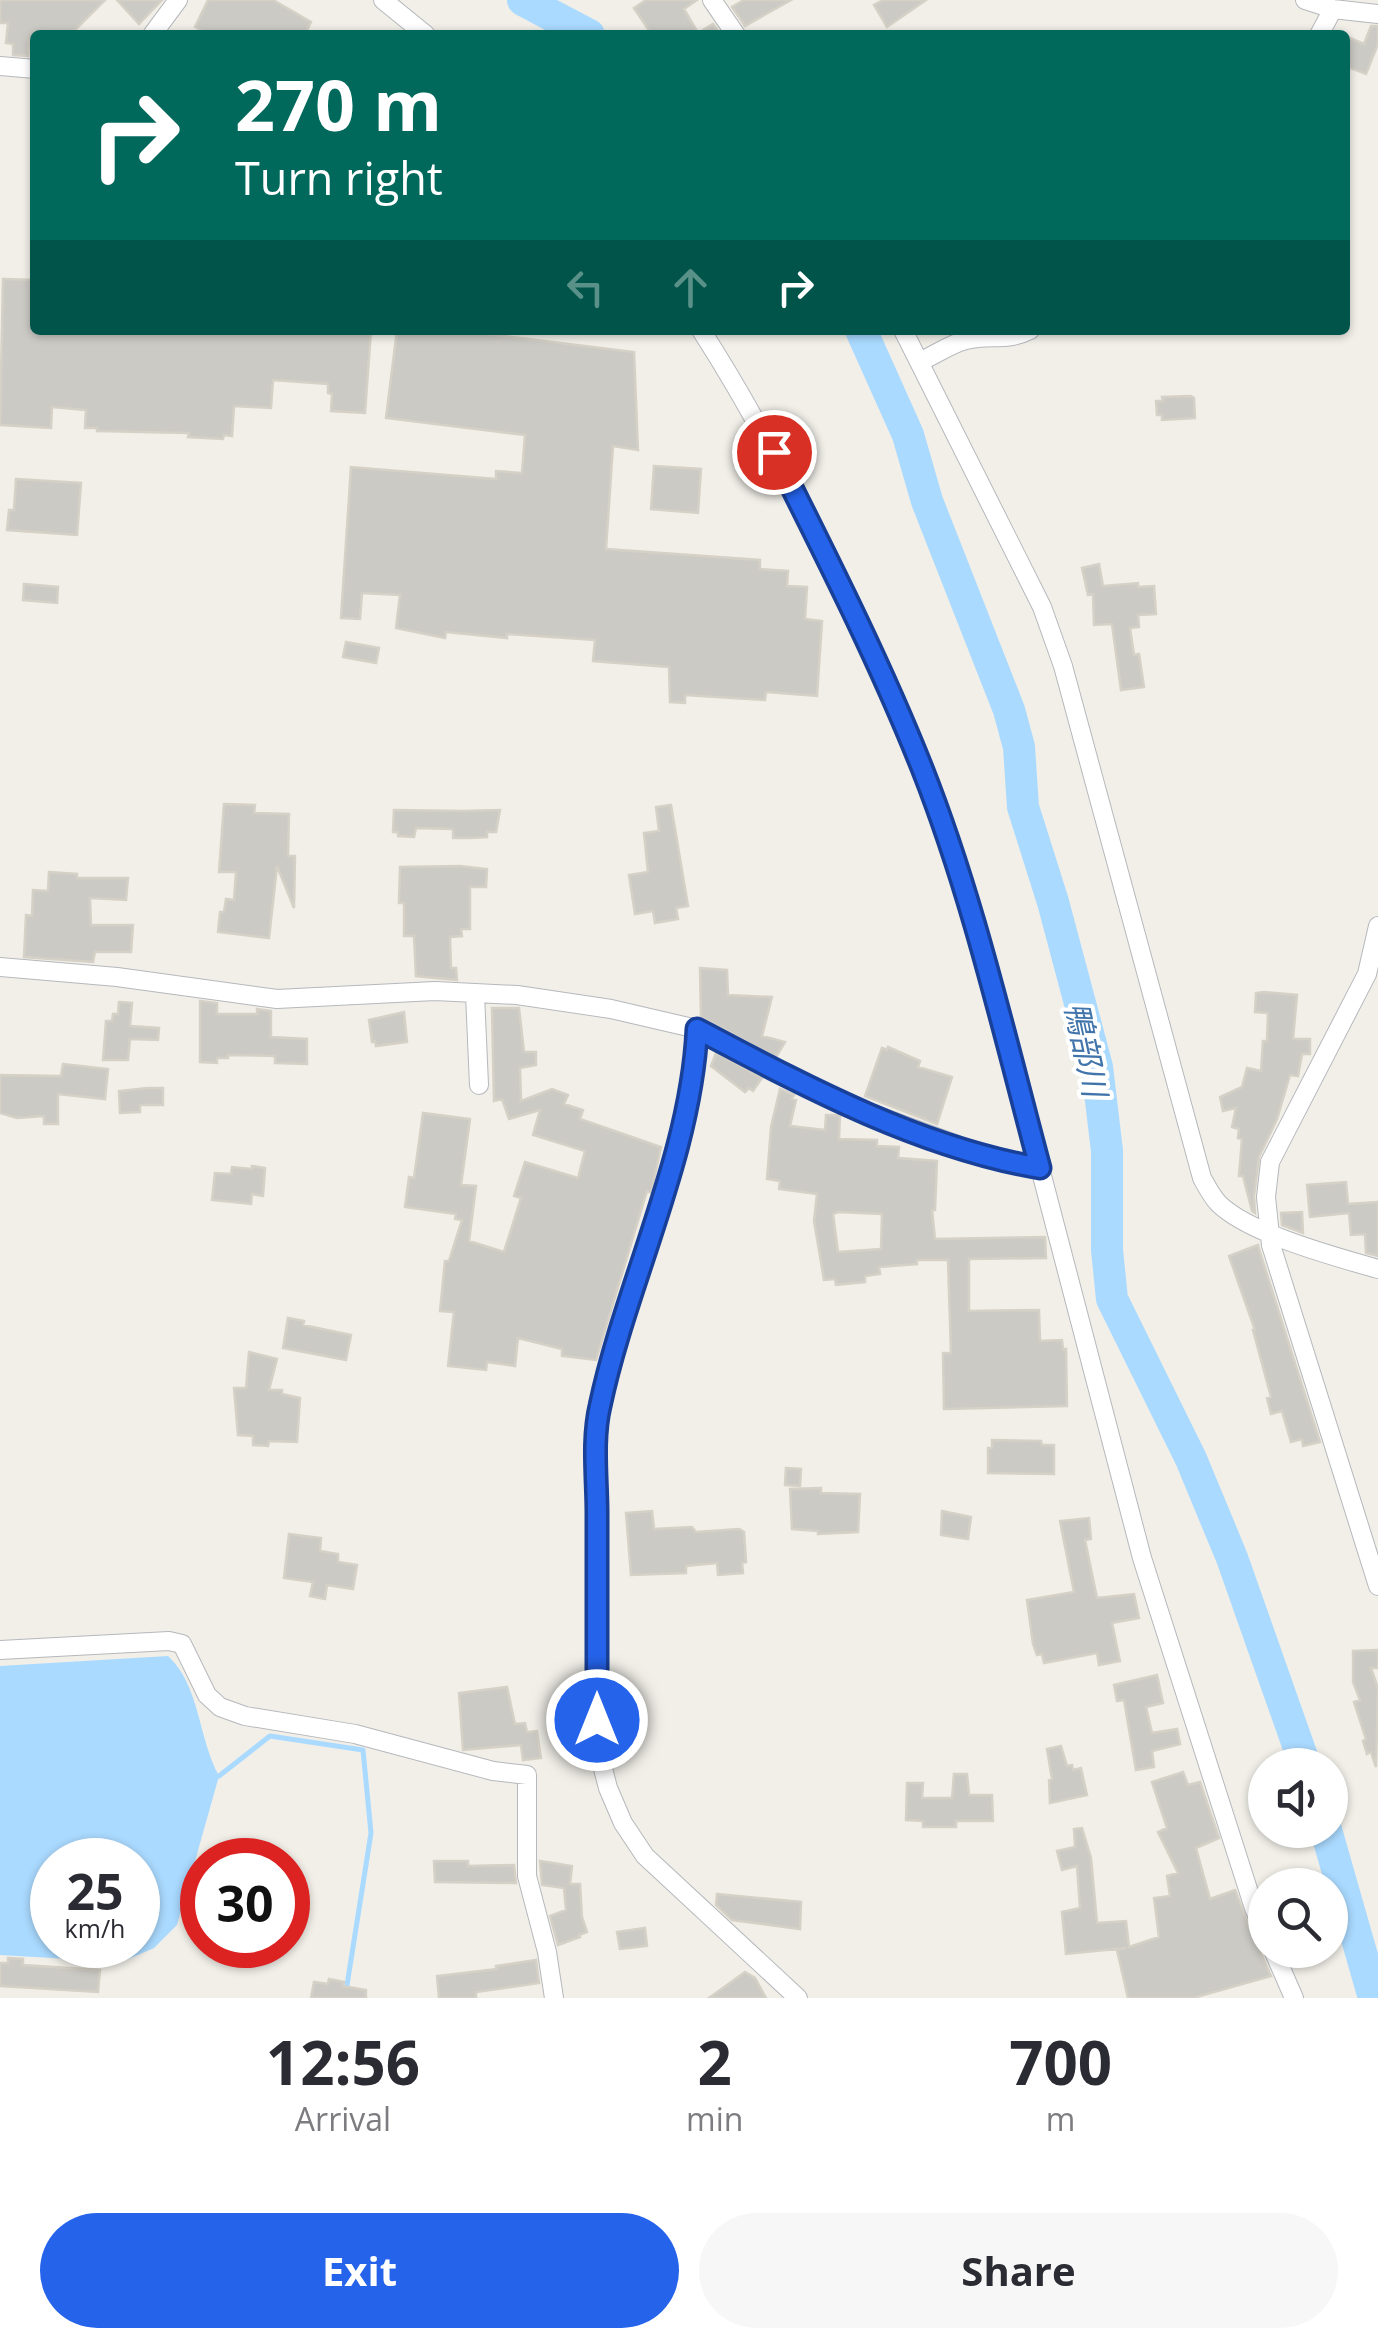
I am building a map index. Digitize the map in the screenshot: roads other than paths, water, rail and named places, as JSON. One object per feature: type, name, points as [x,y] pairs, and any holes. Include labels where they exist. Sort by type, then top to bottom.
[{"type":"street","points":[[156,30],[178,0]]},
{"type":"street","points":[[383,0],[420,30]]},
{"type":"street","points":[[712,0],[733,30]]},
{"type":"street","points":[[1305,0],[1334,10],[1378,14]]},
{"type":"street","points":[[1322,30],[1334,10]]},
{"type":"street","points":[[0,66],[30,69]]},
{"type":"street","points":[[705,335],[734,381],[817,538],[871,648],[923,770],[969,904],[1142,1558],[1248,1889]]},
{"type":"street","points":[[906,335],[1042,608],[1064,666],[1202,1178],[1220,1204],[1267,1231],[1378,1269]]},
{"type":"street","points":[[921,362],[962,341],[1012,339],[1020,335]]},
{"type":"street","points":[[1378,926],[1367,974],[1270,1162],[1267,1231],[1378,1586]]},
{"type":"street","points":[[0,967],[117,977],[277,999],[435,991],[518,995],[592,1006],[697,1029],[819,1094],[978,1154],[1040,1168]]},
{"type":"street","points":[[476,994],[479,1086]]},
{"type":"street","points":[[697,1029],[694,1064],[673,1158],[598,1412],[600,1761],[623,1823],[646,1856],[798,1998]]},
{"type":"street","points":[[0,1650],[182,1644],[208,1695],[220,1708],[245,1716],[354,1734],[492,1771],[528,1775],[527,1876],[547,1952],[554,1998]]},
{"type":"street","points":[[1281,1968],[1294,1998]]},
{"type":"water","points":[[168,1656],[187,1682],[219,1776],[202,1838],[180,1838],[177,1925],[160,1942],[160,1838],[30,1838],[30,1957],[0,1955],[0,1666]]},
{"type":"waterway","name":"鴨部川","points":[[523,0],[580,30]]},
{"type":"waterway","name":"鴨部川","points":[[863,335],[908,435],[927,501],[1009,710],[1019,747],[1023,807],[1097,1067],[1107,1151],[1107,1250],[1112,1299],[1191,1459],[1232,1558],[1299,1748]]},
{"type":"waterway","points":[[219,1776],[270,1736],[363,1750],[371,1833],[345,1998]]},
{"type":"waterway","name":"鴨部川","points":[[1331,1848],[1374,1998]]}]
